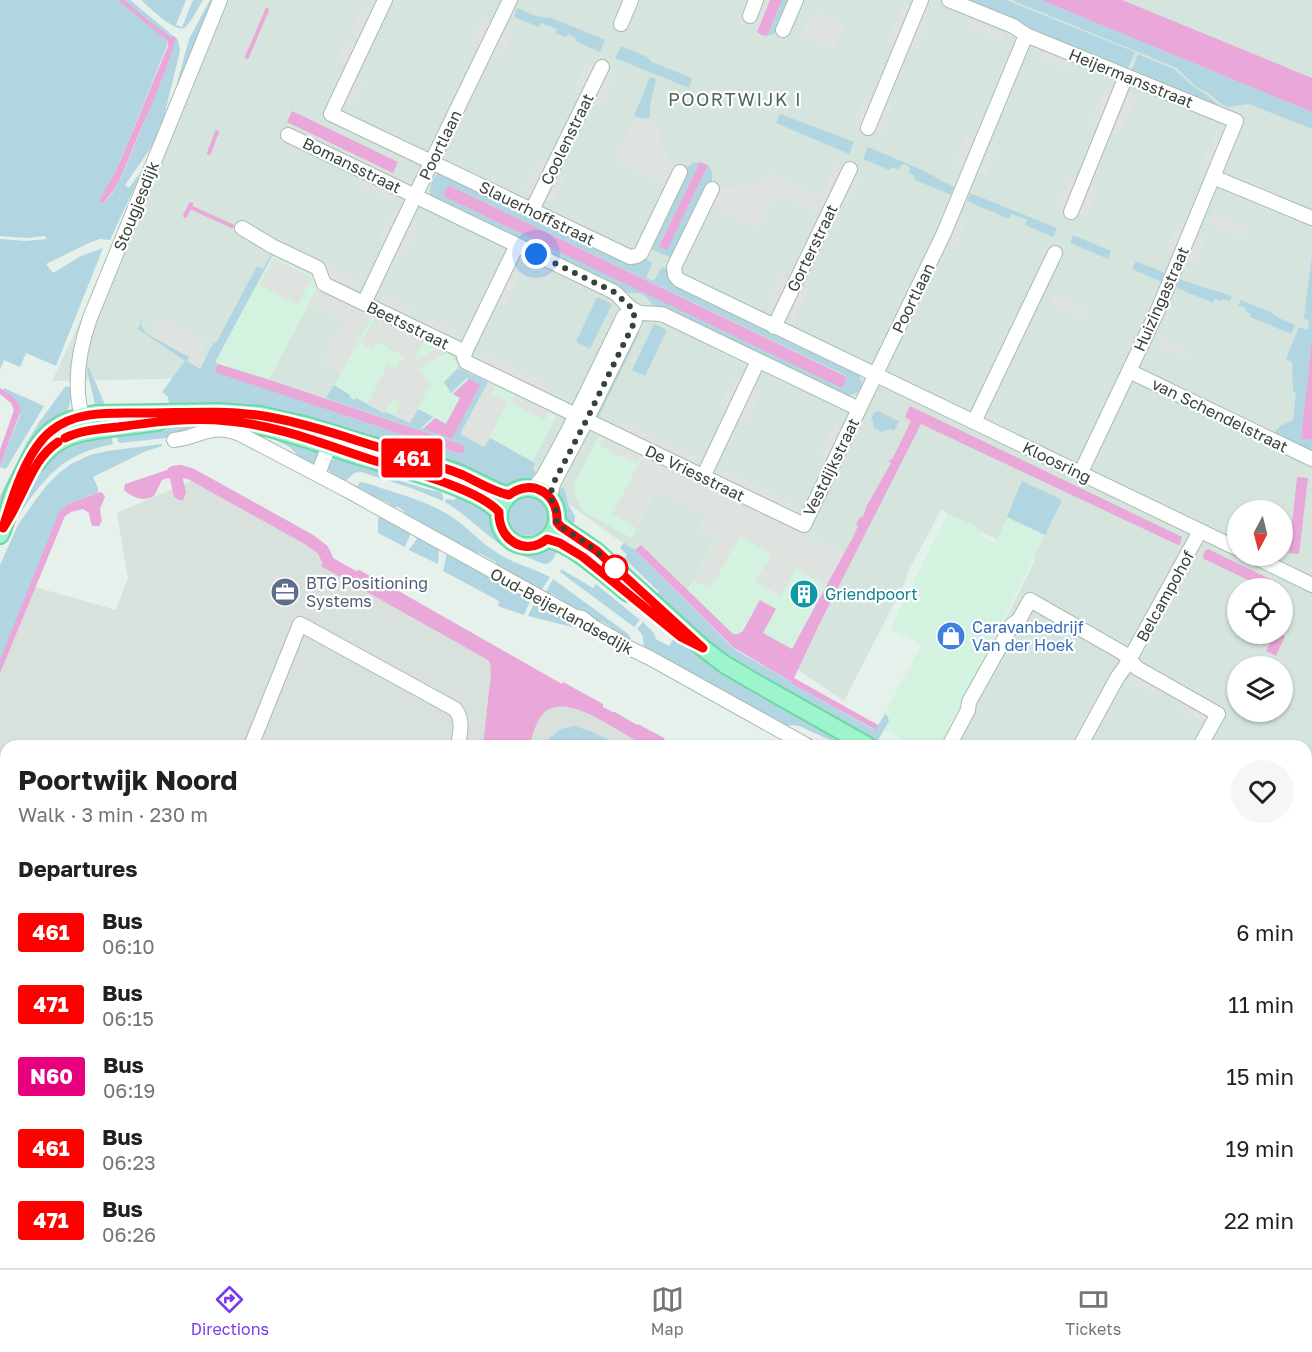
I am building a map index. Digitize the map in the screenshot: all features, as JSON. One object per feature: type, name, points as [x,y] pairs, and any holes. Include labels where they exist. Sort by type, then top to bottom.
[{"type":"main road","points":[[2,531],[14,493],[37,446],[45,436],[64,423],[84,424],[123,413],[238,413],[276,418],[449,485],[488,502],[499,512]]},
{"type":"main road","points":[[332,440],[441,467],[509,495]]},
{"type":"main road","points":[[534,488],[550,497],[556,509],[557,522],[547,539],[541,543],[523,546],[512,542],[502,530],[499,512],[502,502],[509,495],[519,489],[534,488]]},
{"type":"main road","points":[[557,522],[597,551],[703,648],[724,664],[857,740]]},
{"type":"main road","points":[[547,539],[560,543],[583,557],[681,637],[703,648]]},
{"type":"street","name":"Stougjesdijk","points":[[84,424],[79,395],[79,363],[86,328],[220,0]]},
{"type":"street","name":"Slauerhoffstraat","points":[[385,0],[331,114],[628,257],[637,256],[641,251],[680,172]]},
{"type":"street","name":"Poortlaan","points":[[510,0],[415,196],[614,292],[634,310]]},
{"type":"street","points":[[621,24],[631,0]]},
{"type":"street","points":[[750,16],[756,0]]},
{"type":"street","points":[[783,30],[796,0]]},
{"type":"street","points":[[868,128],[921,0]]},
{"type":"street","points":[[949,0],[1013,26],[1026,34]]},
{"type":"street","name":"Poortlaan","points":[[859,409],[946,227],[1026,34]]},
{"type":"street","name":"Heijermansstraat","points":[[1026,34],[1236,121]]},
{"type":"street","name":"Coolenstraat","points":[[532,210],[602,67]]},
{"type":"street","points":[[1071,212],[1126,76]]},
{"type":"street","name":"Huizingastraat","points":[[1080,474],[1158,310],[1236,121]]},
{"type":"street","name":"Bomansstraat","points":[[288,135],[415,196]]},
{"type":"street","name":"Gorterstraat","points":[[774,327],[850,169]]},
{"type":"street","points":[[1213,177],[1312,218]]},
{"type":"street","points":[[712,189],[674,267],[675,277],[876,375]]},
{"type":"street","points":[[364,303],[415,196]]},
{"type":"street","name":"Beetsstraat","points":[[242,228],[272,246],[318,268],[324,284],[465,352],[466,362],[581,418]]},
{"type":"street","points":[[465,352],[517,245]]},
{"type":"street","points":[[974,422],[1054,253]]},
{"type":"street","points":[[550,497],[553,484],[622,320],[634,310],[661,314],[859,409]]},
{"type":"street","points":[[703,477],[758,361]]},
{"type":"street","name":"van Schendelstraat","points":[[1129,372],[1312,459]]},
{"type":"street","name":"Kloosring","points":[[876,375],[1227,544]]},
{"type":"street","name":"Vestdijkstraat","points":[[804,525],[859,409]]},
{"type":"street","points":[[534,488],[581,418]]},
{"type":"street","name":"De Vriesstraat","points":[[581,418],[804,525]]},
{"type":"street","name":"Oud-Beijerlandsedijk","points":[[174,440],[213,429],[228,429],[245,437],[318,474],[574,616],[582,618],[633,651],[650,658],[797,740]]},
{"type":"street","points":[[318,474],[332,440]]},
{"type":"street","name":"Belcampohof","points":[[1083,740],[1200,531]]},
{"type":"street","points":[[1273,566],[1312,585]]},
{"type":"street","name":"Belcampohof","points":[[952,740],[968,710],[969,702],[1012,625],[1019,620],[1030,600],[1123,653],[1137,668],[1218,714],[1203,740]]},
{"type":"street","points":[[253,740],[300,624],[455,709],[461,720],[459,740]]},
{"type":"shaded area","points":[[0,0],[130,0],[178,40],[180,51],[163,121],[156,140],[125,185],[129,188],[143,169],[110,240],[100,239],[91,242],[46,264],[53,273],[81,256],[103,248],[56,366],[26,353],[20,367],[4,360],[0,369],[0,239],[26,241],[47,239],[45,236],[27,238],[0,236]],"holes":[[[159,33],[170,37],[169,61],[163,77],[122,176],[112,194],[103,203],[99,200],[116,171],[167,46],[167,40]]]},
{"type":"shaded area","points":[[141,0],[186,0],[176,25],[182,27],[193,0],[203,0],[189,23],[184,28],[180,28],[155,13]]},
{"type":"shaded area","points":[[210,0],[214,0],[178,88],[176,87],[189,39]]},
{"type":"shaded area","points":[[227,0],[1312,0],[1312,740],[945,740],[1035,560],[941,510],[844,701],[515,465],[217,378],[52,381],[195,78]]},
{"type":"shaded area","points":[[770,0],[782,0],[767,36],[761,35],[757,32]]},
{"type":"shaded area","points":[[782,0],[791,0],[785,17],[780,27],[767,36]]},
{"type":"shaded area","points":[[964,0],[1006,0],[1135,52],[1127,71]]},
{"type":"shaded area","points":[[1012,0],[1041,0],[1312,112],[1312,129],[1249,104],[1228,107],[1223,105],[1207,92],[1196,87],[1177,68]]},
{"type":"shaded area","points":[[1041,0],[1122,0],[1312,78],[1312,112]]},
{"type":"shaded area","points":[[903,3],[910,6],[894,43],[887,40]]},
{"type":"shaded area","points":[[363,6],[372,10],[359,38],[350,34]]},
{"type":"shaded area","points":[[517,8],[536,16],[552,18],[605,40],[600,52],[575,41],[576,38],[568,34],[566,37],[556,33],[557,29],[541,23],[539,27],[514,17]]},
{"type":"shaded area","points":[[817,12],[846,24],[835,49],[802,35],[810,15],[815,17]]},
{"type":"shaded area","points":[[924,12],[931,14],[916,51],[909,48]]},
{"type":"shaded area","points":[[482,19],[489,22],[478,48],[470,45]]},
{"type":"shaded area","points":[[968,20],[1004,35],[1001,42],[965,27]]},
{"type":"shaded area","points":[[506,29],[513,32],[501,58],[493,54]]},
{"type":"shaded area","points":[[162,30],[170,37],[174,36],[177,39],[122,174],[103,203],[99,200],[116,171],[168,46],[167,40],[159,33]]},
{"type":"shaded area","points":[[347,39],[356,43],[346,65],[337,61]]},
{"type":"shaded area","points":[[621,46],[647,57],[652,62],[692,78],[689,88],[615,58]]},
{"type":"shaded area","points":[[1043,50],[1070,62],[1067,69],[1040,57]]},
{"type":"shaded area","points":[[1138,54],[1174,69],[1221,107],[1131,72]]},
{"type":"shaded area","points":[[587,61],[595,65],[581,94],[573,91]]},
{"type":"shaded area","points":[[608,71],[615,74],[600,106],[593,103]]},
{"type":"shaded area","points":[[356,76],[364,80],[351,107],[343,103]]},
{"type":"shaded area","points":[[650,77],[656,79],[650,105],[650,117],[641,119],[634,116]]},
{"type":"shaded area","points":[[1107,85],[1114,89],[1098,127],[1091,123]]},
{"type":"shaded area","points":[[866,94],[873,97],[861,125],[854,122]]},
{"type":"shaded area","points":[[1128,94],[1136,97],[1120,135],[1112,132]]},
{"type":"shaded area","points":[[886,103],[893,106],[882,133],[875,130]]},
{"type":"shaded area","points":[[292,111],[398,162],[393,173],[287,122]]},
{"type":"shaded area","points":[[780,114],[854,142],[849,154],[776,123]]},
{"type":"shaded area","points":[[636,117],[643,119],[644,122],[656,119],[662,145],[675,166],[666,185],[615,162]]},
{"type":"shaded area","points":[[1216,130],[1224,133],[1208,171],[1200,168]]},
{"type":"shaded area","points":[[966,136],[973,139],[962,167],[955,164]]},
{"type":"shaded area","points":[[990,145],[997,148],[986,176],[979,173]]},
{"type":"shaded area","points":[[868,147],[920,169],[954,187],[951,195],[915,180],[914,175],[909,173],[910,169],[905,164],[899,169],[889,170],[863,159]]},
{"type":"shaded area","points":[[538,162],[546,166],[532,194],[525,190]]},
{"type":"shaded area","points":[[700,162],[659,245],[667,249],[708,165],[712,171],[712,181],[674,259],[649,248],[687,168],[692,163]]},
{"type":"shaded area","points":[[700,162],[708,165],[667,250],[659,246]]},
{"type":"shaded area","points":[[836,164],[842,167],[820,214],[813,211]]},
{"type":"shaded area","points":[[440,171],[650,261],[652,264],[646,277],[654,281],[663,267],[858,372],[862,384],[858,392],[847,398],[653,305],[643,294],[629,293],[429,198],[434,178]],"holes":[[[448,185],[847,376],[842,387],[443,196]]]},
{"type":"shaded area","points":[[559,172],[567,176],[553,204],[546,200]]},
{"type":"shaded area","points":[[772,173],[820,194],[811,212],[777,196],[771,202],[757,229],[711,207],[720,189],[743,187],[756,183]]},
{"type":"shaded area","points":[[856,174],[863,177],[848,207],[842,204]]},
{"type":"shaded area","points":[[1069,178],[1077,181],[1065,210],[1057,206]]},
{"type":"shaded area","points":[[365,180],[397,196],[394,203],[362,188]]},
{"type":"shaded area","points":[[448,185],[847,377],[842,388],[443,196]]},
{"type":"shaded area","points":[[1090,187],[1098,190],[1086,218],[1078,215]]},
{"type":"shaded area","points":[[970,193],[1057,228],[1053,237],[1025,225],[1027,220],[1012,214],[1009,219],[967,201]]},
{"type":"shaded area","points":[[393,207],[401,210],[385,242],[378,238]]},
{"type":"shaded area","points":[[1213,214],[1248,228],[1244,237],[1209,223]]},
{"type":"shaded area","points":[[961,216],[968,219],[956,246],[949,243]]},
{"type":"shaded area","points":[[412,223],[419,226],[404,258],[396,255]]},
{"type":"shaded area","points":[[1177,223],[1185,226],[1174,253],[1166,250]]},
{"type":"shaded area","points":[[1199,230],[1207,233],[1196,262],[1188,258]]},
{"type":"shaded area","points":[[1073,235],[1111,251],[1108,259],[1070,243]]},
{"type":"shaded area","points":[[271,255],[215,362],[218,364],[214,372],[460,454],[465,451],[463,445],[326,398],[334,385],[354,400],[356,398],[384,413],[410,422],[418,409],[433,417],[421,428],[452,439],[480,385],[467,378],[451,393],[444,382],[458,368],[488,382],[461,434],[484,447],[490,438],[535,463],[533,470],[539,475],[515,486],[493,487],[333,429],[170,410],[168,397],[162,392],[185,361],[138,329],[143,317],[141,325],[146,333],[189,357],[200,368],[257,266],[263,269]]},
{"type":"shaded area","points":[[1312,255],[1312,339],[1301,439],[1312,440],[1312,452],[1273,434],[1280,426],[1293,420],[1296,393],[1293,391],[1292,362],[1286,359],[1299,327],[1308,330],[1309,321],[1304,318]]},
{"type":"shaded area","points":[[272,256],[312,275],[317,289],[269,379],[215,362]]},
{"type":"shaded area","points":[[274,258],[312,278],[298,305],[259,285]]},
{"type":"shaded area","points":[[1136,261],[1165,273],[1162,282],[1132,269]]},
{"type":"shaded area","points":[[330,267],[358,281],[355,288],[326,274]]},
{"type":"shaded area","points":[[513,271],[520,275],[505,307],[497,303]]},
{"type":"shaded area","points":[[781,276],[788,279],[773,310],[767,306]]},
{"type":"shaded area","points":[[1180,279],[1232,296],[1230,301],[1215,299],[1213,303],[1177,288]]},
{"type":"shaded area","points":[[802,286],[809,290],[794,320],[787,317]]},
{"type":"shaded area","points":[[317,289],[372,316],[341,373],[322,362],[344,321],[310,303]]},
{"type":"shaded area","points":[[1054,294],[1091,312],[1086,321],[1050,304]]},
{"type":"shaded area","points":[[384,295],[412,309],[409,316],[380,302]]},
{"type":"shaded area","points":[[597,297],[612,304],[590,349],[576,342]]},
{"type":"shaded area","points":[[1241,300],[1295,325],[1291,334],[1250,317],[1251,314],[1245,311],[1246,308],[1238,305]]},
{"type":"shaded area","points":[[372,316],[438,348],[445,354],[448,353],[458,368],[557,416],[532,462],[489,438],[452,439],[327,398]]},
{"type":"shaded area","points":[[376,318],[424,341],[413,362],[438,348],[445,354],[418,369],[431,384],[410,423],[394,416],[400,404],[393,399],[384,413],[367,404],[388,364],[396,369],[404,357],[377,342],[373,350],[361,343]]},
{"type":"shaded area","points":[[431,318],[459,331],[456,338],[427,325]]},
{"type":"shaded area","points":[[161,319],[206,343],[200,354],[206,357],[200,369],[187,361],[189,357],[151,336]]},
{"type":"shaded area","points":[[654,324],[667,330],[645,376],[632,370]]},
{"type":"shaded area","points":[[635,329],[640,332],[599,416],[594,413]]},
{"type":"shaded area","points":[[1162,338],[1192,353],[1188,361],[1158,346]]},
{"type":"shaded area","points":[[1312,339],[1312,440],[1301,439]]},
{"type":"shaded area","points":[[481,352],[553,387],[550,394],[477,360]]},
{"type":"shaded area","points":[[218,364],[463,445],[465,451],[460,454],[214,372]]},
{"type":"shaded area","points":[[88,366],[101,395],[106,408],[96,408]]},
{"type":"shaded area","points":[[733,376],[741,380],[725,412],[718,408]]},
{"type":"shaded area","points":[[469,379],[480,385],[452,439],[423,429],[435,418],[446,424],[460,398],[453,394]]},
{"type":"shaded area","points":[[488,382],[496,386],[492,394],[508,402],[484,447],[460,434]]},
{"type":"shaded area","points":[[65,387],[70,388],[71,391],[68,410],[0,517],[0,496],[27,442]]},
{"type":"shaded area","points":[[754,387],[762,390],[747,422],[739,419]]},
{"type":"shaded area","points":[[0,388],[16,400],[21,410],[0,466],[0,450],[14,410],[11,403],[0,394]]},
{"type":"shaded area","points":[[4,388],[44,406],[6,469],[0,466],[20,415],[11,396],[3,390]]},
{"type":"shaded area","points":[[515,395],[549,412],[545,420],[511,403]]},
{"type":"shaded area","points":[[910,406],[1182,537],[1178,545],[921,424],[794,678],[878,725],[876,730],[792,684],[734,648],[635,550],[641,545],[733,634],[743,631],[760,600],[776,609],[763,633],[792,649],[853,537],[860,517],[863,517],[865,509],[891,463],[889,461],[892,460],[911,421],[905,417]]},
{"type":"shaded area","points":[[878,411],[899,421],[894,431],[890,429],[882,432],[874,428],[871,420],[874,412]]},
{"type":"shaded area","points":[[624,422],[697,457],[693,464],[620,429]]},
{"type":"shaded area","points":[[213,424],[184,436],[118,442],[117,433]]},
{"type":"shaded area","points":[[834,425],[842,428],[827,460],[819,457]]},
{"type":"shaded area","points":[[247,427],[309,444],[317,451],[317,460],[312,464],[307,462],[289,447],[259,433],[250,433]]},
{"type":"shaded area","points":[[111,432],[113,444],[78,455],[64,463],[42,484],[11,526],[44,461],[56,449]]},
{"type":"shaded area","points":[[599,436],[668,469],[632,538],[584,512],[575,497],[576,480]]},
{"type":"shaded area","points":[[603,438],[641,456],[637,464],[599,446]]},
{"type":"shaded area","points":[[162,444],[162,446],[146,451],[93,477],[98,493],[70,503],[0,660],[0,565],[18,525],[34,502],[59,473],[90,455]]},
{"type":"shaded area","points":[[339,456],[348,457],[385,476],[441,492],[443,501],[361,472],[354,473],[345,482],[335,476],[328,467]]},
{"type":"shaded area","points":[[643,456],[844,553],[826,585],[796,569],[781,596],[755,582],[772,554],[740,536],[710,589],[693,580],[716,539],[698,530],[705,516],[656,491],[637,528],[612,514]]},
{"type":"shaded area","points":[[176,467],[189,471],[183,479],[186,493],[183,500],[174,497],[168,478],[162,480],[154,496],[150,498],[139,498],[124,490],[125,484]]},
{"type":"shaded area","points":[[722,469],[798,505],[795,512],[719,476]]},
{"type":"shaded area","points":[[1297,477],[1308,478],[1299,554],[1293,553],[1293,515]]},
{"type":"shaded area","points":[[191,481],[315,548],[340,574],[650,740],[0,740],[0,624],[17,582],[116,610],[128,578],[117,513]]},
{"type":"shaded area","points":[[1022,481],[1062,500],[1045,535],[1007,517]]},
{"type":"shaded area","points":[[360,482],[439,510],[455,519],[499,554],[550,577],[541,591],[497,567],[496,562],[479,553],[474,555],[405,516],[405,512],[398,507],[393,507],[378,498],[375,500],[356,489]]},
{"type":"shaded area","points":[[562,487],[575,516],[570,528],[561,513],[558,502],[558,491]]},
{"type":"shaded area","points":[[101,492],[105,496],[100,507],[102,521],[99,526],[91,524],[89,513],[83,509],[65,516],[0,673],[0,660],[59,512],[70,503]]},
{"type":"shaded area","points":[[458,493],[484,505],[502,539],[508,544],[515,548],[530,550],[555,547],[558,549],[553,559],[544,564],[514,552],[497,542],[445,502],[446,499],[454,500]]},
{"type":"shaded area","points":[[528,498],[535,499],[541,504],[546,510],[546,524],[541,530],[535,535],[528,536],[521,535],[515,530],[510,524],[509,517],[510,510],[515,504],[521,499]]},
{"type":"shaded area","points":[[735,502],[844,553],[792,650],[763,633],[776,609],[760,600],[743,631],[734,635],[687,590]]},
{"type":"shaded area","name":"Caravanbedrijf Van der Hoek","points":[[948,514],[978,527],[983,537],[996,543],[1007,517],[1045,535],[943,740],[904,740],[878,726],[922,644],[890,629]]},
{"type":"shaded area","points":[[383,517],[411,533],[405,547],[378,533],[378,518]]},
{"type":"shaded area","points":[[418,537],[439,548],[438,564],[409,550]]},
{"type":"shaded area","points":[[624,543],[635,550],[737,651],[875,730],[885,714],[889,721],[878,740],[872,740],[763,680],[722,653],[657,594],[659,592],[624,558],[627,555],[620,548]]},
{"type":"shaded area","points":[[1208,549],[1227,558],[1227,566],[1243,566],[1268,578],[1244,578],[1204,559],[1205,551]]},
{"type":"shaded area","points":[[447,553],[531,599],[524,615],[498,606],[499,601],[443,571]]},
{"type":"shaded area","points":[[327,555],[356,571],[359,570],[665,740],[636,740],[592,716],[564,707],[552,708],[542,715],[531,740],[484,740],[491,674],[488,660],[321,566]]},
{"type":"shaded area","points":[[561,569],[593,588],[596,584],[640,620],[634,627],[560,572]]},
{"type":"shaded area","points":[[553,579],[627,633],[630,640],[601,621],[594,621],[565,605],[562,600],[552,594],[545,593]]},
{"type":"shaded area","points":[[535,601],[587,630],[528,616]]},
{"type":"shaded area","points":[[643,622],[654,633],[656,639],[669,646],[674,638],[684,643],[710,663],[848,740],[830,740],[799,726],[786,727],[644,647],[642,634],[637,629]]},
{"type":"shaded area","points":[[1270,644],[1281,644],[1276,656],[1266,651]]},
{"type":"shaded area","points":[[1134,674],[1158,687],[1153,695],[1129,682]]},
{"type":"shaded area","points":[[1106,679],[1110,682],[1077,740],[1072,740]]},
{"type":"shaded area","points":[[1181,700],[1204,713],[1200,721],[1177,708]]},
{"type":"shaded area","points":[[574,726],[609,740],[547,740],[561,729]]},
{"type":"waterway","points":[[121,0],[162,34]]},
{"type":"waterway","points":[[247,57],[267,10]]},
{"type":"waterway","points":[[209,153],[217,132]]},
{"type":"waterway","points":[[185,216],[191,204]]},
{"type":"waterway","points":[[190,207],[232,226]]},
{"type":"waterway","points":[[173,472],[191,474],[310,540],[323,550],[329,563],[335,566]]},
{"type":"bus line","name":"461","points":[[58,442],[47,450],[35,465],[3,528],[14,493],[37,446],[59,425],[97,414],[123,413],[219,412],[268,417],[308,426],[422,460],[461,474],[504,494],[509,495],[526,488],[541,491],[554,503],[557,522],[560,526],[597,551],[703,648],[681,637],[570,548],[547,539],[534,545],[523,546],[516,543],[504,534],[499,512],[488,502],[427,477],[273,429],[229,421],[207,419],[140,424],[79,432],[65,438]]},
{"type":"place","name":"BTG Positioning Systems","points":[[285,592]]},
{"type":"place","name":"Griendpoort","points":[[804,594]]},
{"type":"place","name":"Caravanbedrijf Van der Hoek","points":[[951,636]]},
{"type":"district","name":"POORTWIJK I","points":[[735,99]]},
{"type":"route","points":[[536,254],[614,292],[634,310],[633,325],[550,492],[560,526],[597,551],[615,568]]}]
